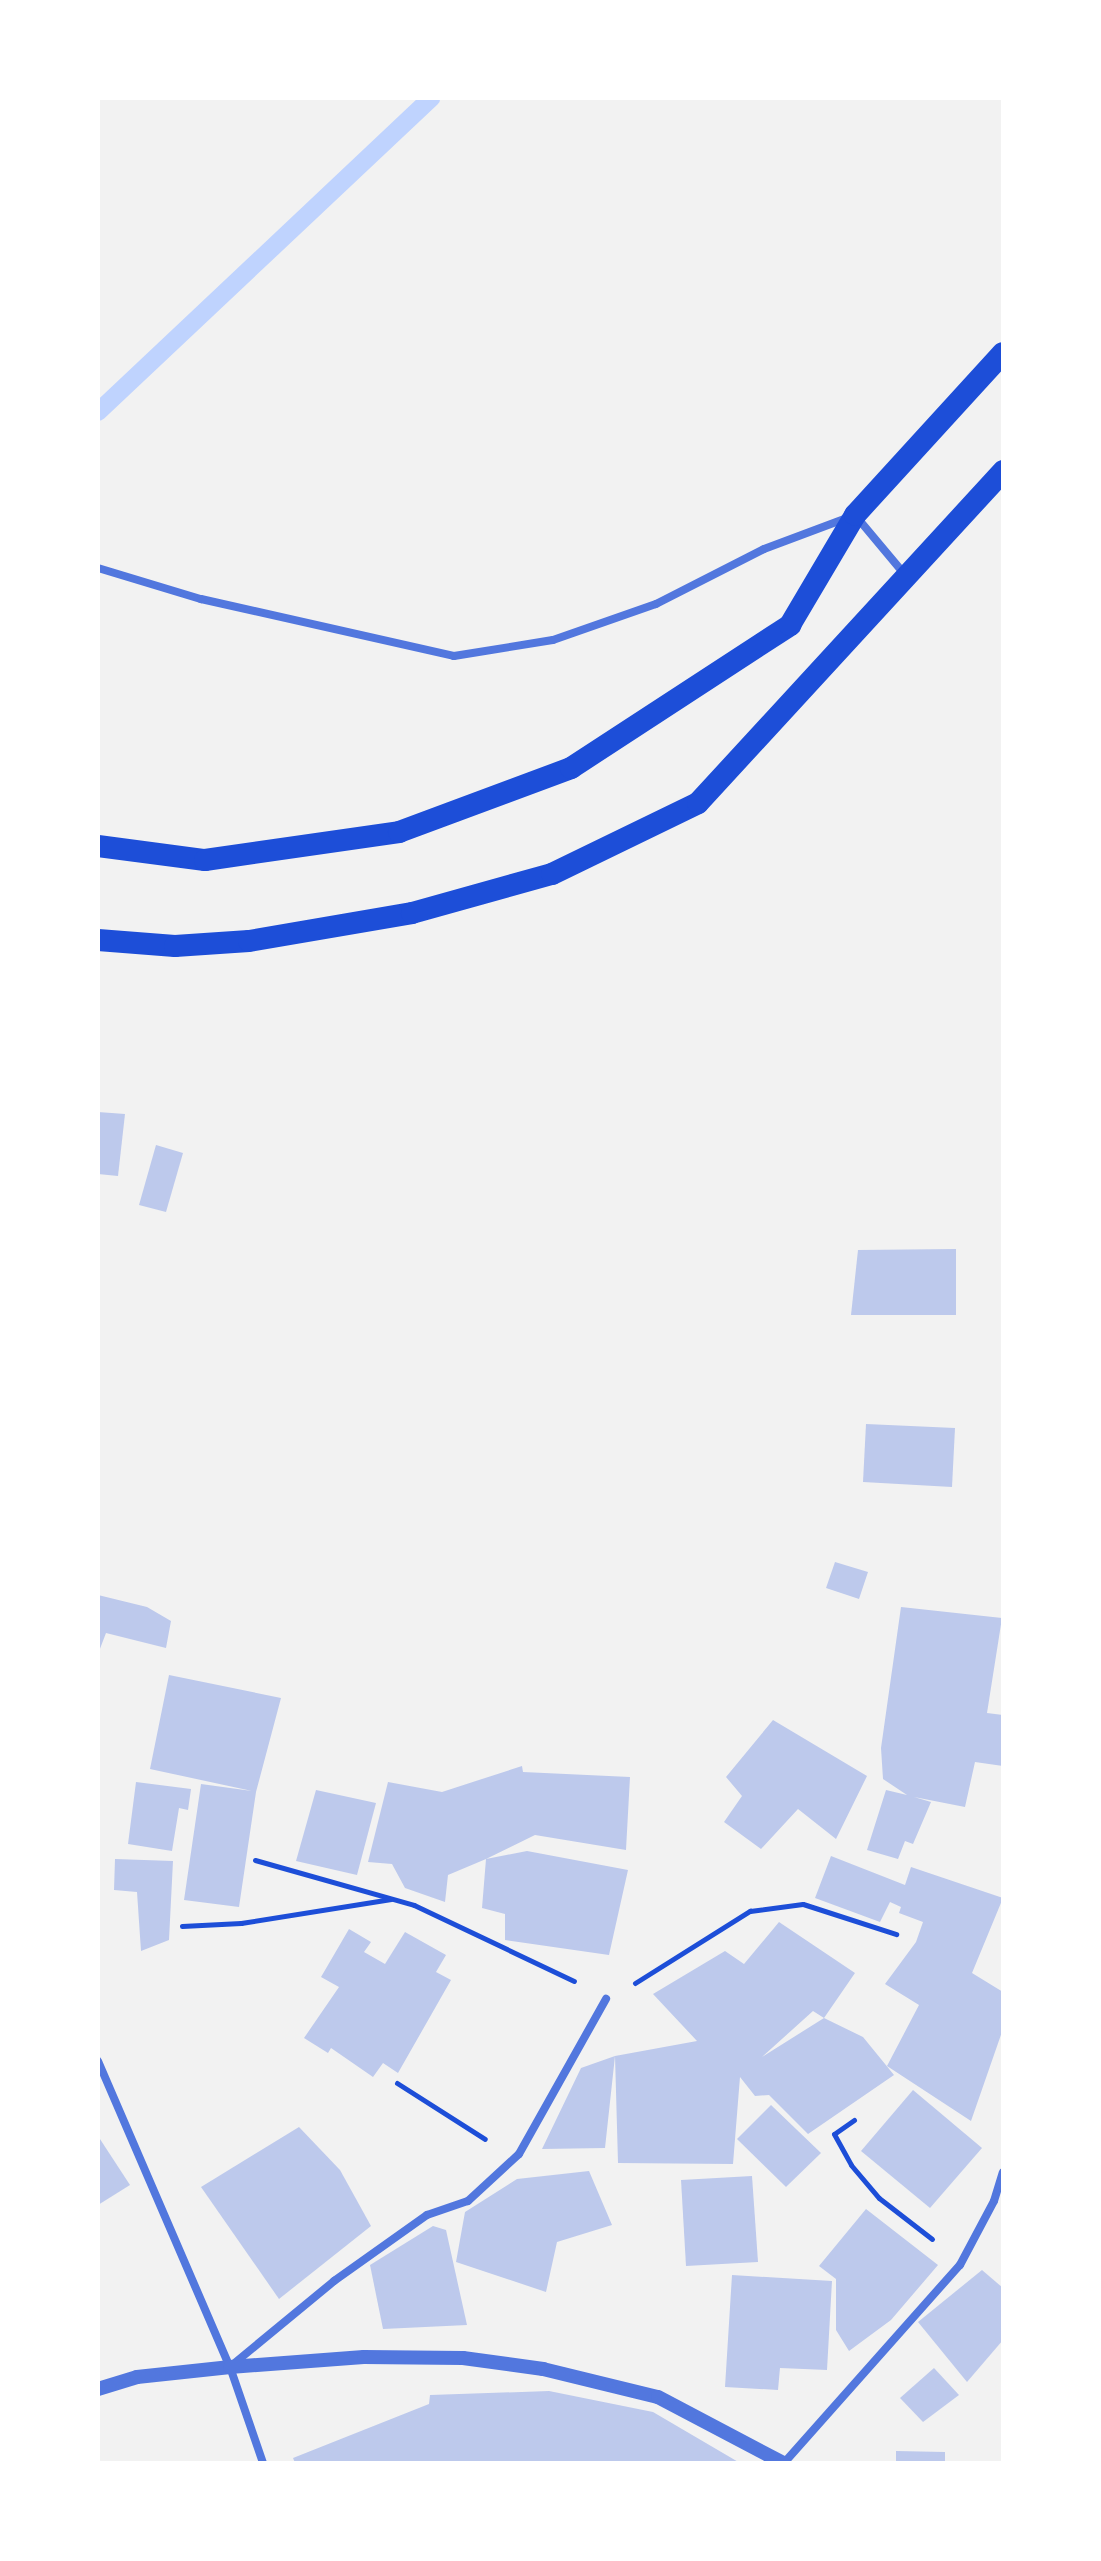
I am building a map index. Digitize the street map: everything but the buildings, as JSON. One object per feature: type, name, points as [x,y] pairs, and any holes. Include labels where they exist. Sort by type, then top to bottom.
[{"type":"highway","points":[[98,846],[205,860],[399,832],[571,768],[790,625],[855,515],[1003,353]]},
{"type":"highway","points":[[98,940],[175,946],[249,941],[412,913],[552,874],[698,803],[1003,471]]},
{"type":"street","points":[[98,568],[201,599],[454,656],[553,640],[656,604],[764,549],[855,515],[907,577]]},
{"type":"street","points":[[230,2367],[334,2281],[427,2215],[468,2201],[519,2154],[606,1999]]},
{"type":"street","points":[[98,2061],[230,2367],[263,2463]]},
{"type":"street","points":[[98,2389],[137,2377],[230,2367],[364,2357],[463,2358],[543,2369],[658,2397],[783,2463],[960,2265],[994,2201],[1003,2172]]},
{"type":"path","points":[[255,1860],[394,1899],[519,1952],[606,1999],[750,1911],[803,1904],[896,1934]]},
{"type":"path","points":[[182,1926],[241,1923],[394,1899]]},
{"type":"path","points":[[397,2083],[469,2132],[519,2154]]},
{"type":"path","points":[[854,2120],[834,2134],[851,2165],[879,2198],[960,2265]]},
{"type":"waterway","points":[[98,412],[431,98]]}]
